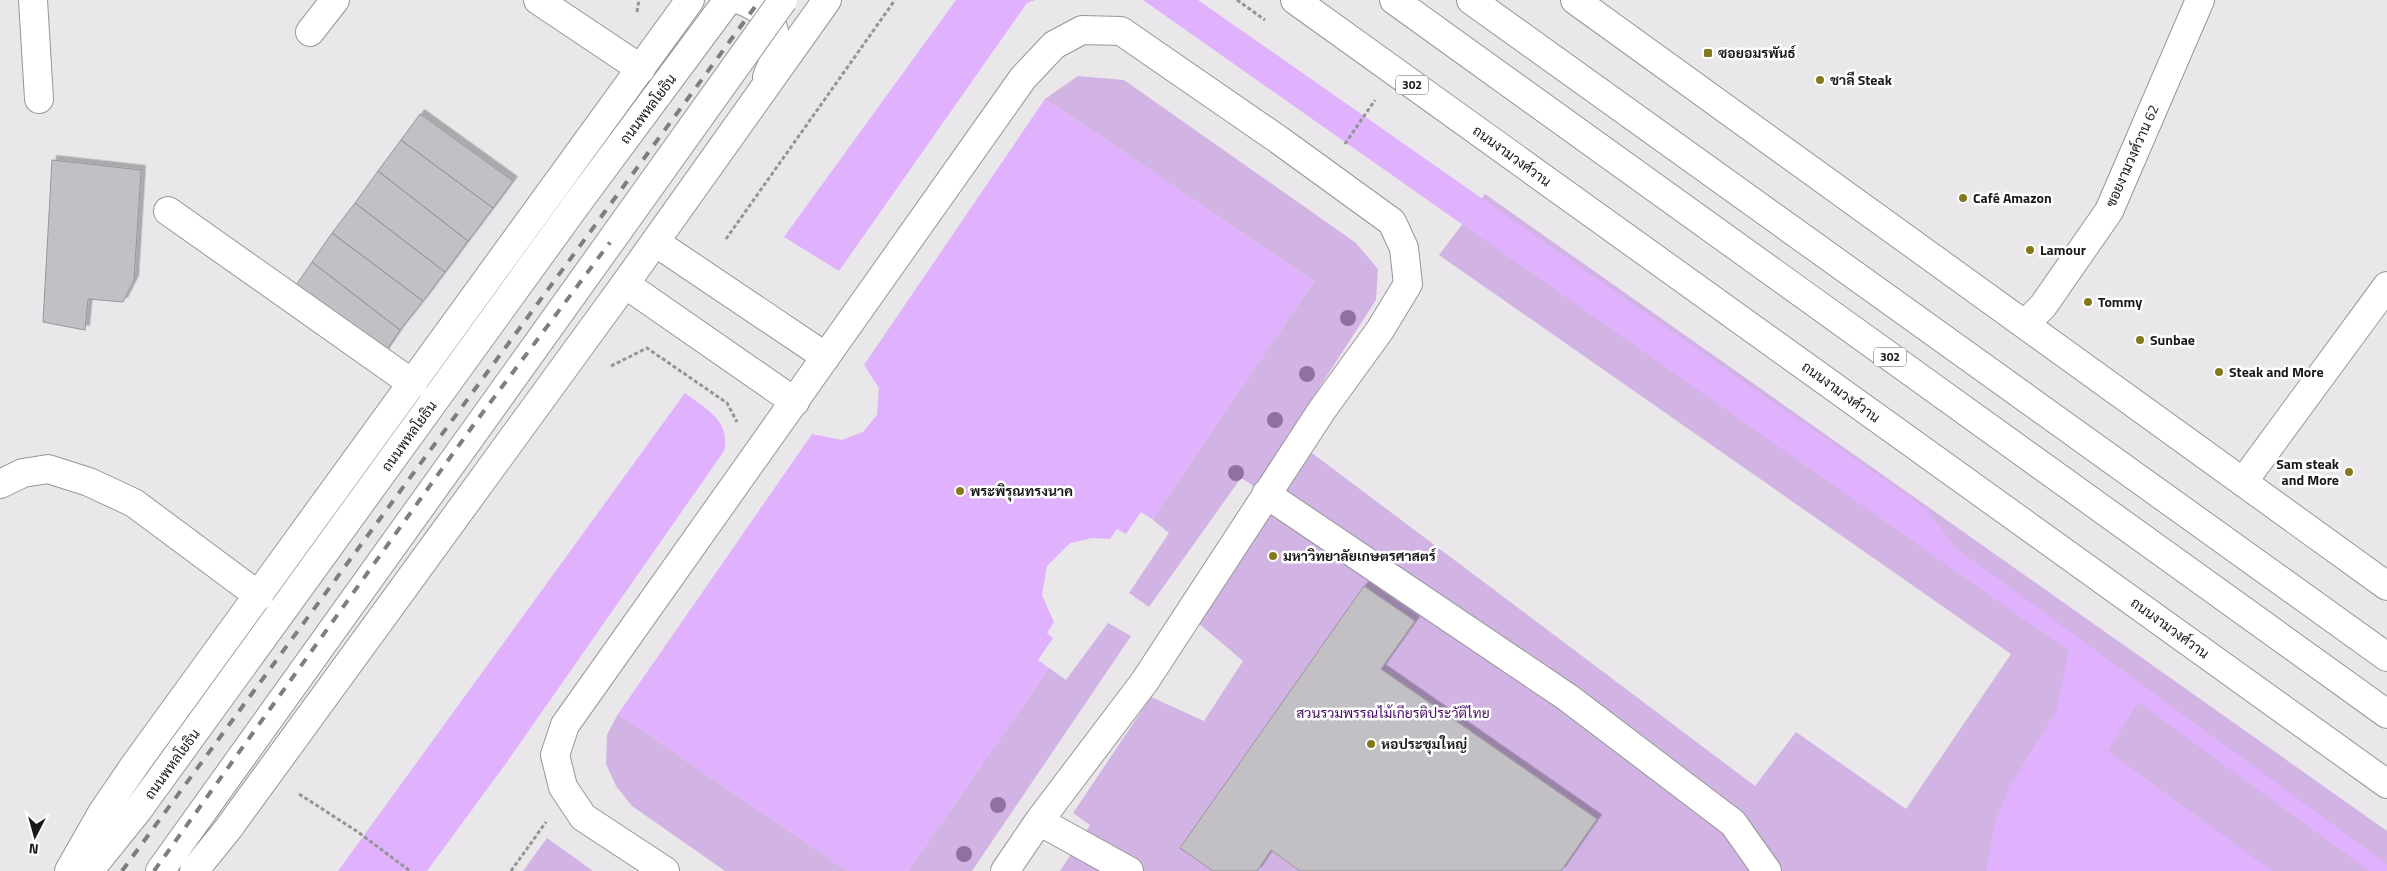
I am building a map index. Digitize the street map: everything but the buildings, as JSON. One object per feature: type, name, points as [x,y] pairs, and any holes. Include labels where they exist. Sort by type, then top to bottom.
[{"type":"main road","points":[[33,0],[39,99]]},
{"type":"main road","points":[[310,32],[335,0]]},
{"type":"main road","points":[[538,0],[641,68]]},
{"type":"main road","points":[[663,37],[670,0]]},
{"type":"main road","name":"ถนนพหลโยธิน","points":[[69,871],[102,813],[134,766],[690,0]]},
{"type":"main road","points":[[663,37],[693,10],[716,0]]},
{"type":"main road","name":"ถนนพหลโยธิน","points":[[89,871],[144,802],[579,200],[728,0]]},
{"type":"main road","points":[[740,0],[762,11],[773,26],[776,42],[774,58],[757,99]]},
{"type":"main road","points":[[160,871],[783,0]]},
{"type":"main road","points":[[194,871],[240,812],[625,284],[827,0]]},
{"type":"main road","name":"ถนนงามวงศ์วาน","points":[[1295,0],[2387,784]]},
{"type":"main road","name":"302","points":[[1394,0],[2387,714]]},
{"type":"main road","points":[[1470,0],[2387,657]]},
{"type":"main road","points":[[1575,0],[2387,586]]},
{"type":"main road","name":"ซอยงามวงศ์วาน 62","points":[[2025,324],[2043,306],[2109,211],[2200,0]]},
{"type":"main road","points":[[665,871],[583,817],[563,787],[555,755],[565,726],[1022,78],[1054,45],[1082,30],[1121,31],[1279,140],[1392,222],[1404,248],[1408,284],[1380,330],[1322,410],[1266,494],[1145,682],[1039,821],[1005,871]]},
{"type":"main road","points":[[168,211],[413,384]]},
{"type":"main road","points":[[655,242],[826,357]]},
{"type":"main road","points":[[625,284],[794,402]]},
{"type":"main road","points":[[2243,482],[2387,286]]},
{"type":"main road","points":[[0,484],[23,472],[48,469],[90,482],[134,503],[259,596]]},
{"type":"main road","points":[[1266,494],[1574,703],[1732,823],[1767,871]]},
{"type":"main road","points":[[1039,821],[1129,871]]},
{"type":"path","points":[[726,239],[895,0]]},
{"type":"path","points":[[1344,146],[1376,98]]},
{"type":"path","points":[[612,364],[647,348],[727,404]]},
{"type":"path","points":[[299,794],[358,832],[410,871]]},
{"type":"path","points":[[511,871],[548,821]]},
{"type":"green space","points":[[1078,76],[1124,80],[1356,243],[1378,269],[1376,300],[1255,487],[1241,478],[1149,607],[1129,593],[1169,533],[1152,519],[1314,281],[1045,99]]},
{"type":"green space","name":"สวนรวมพรรณไม้เกียรติประวัติไทย","points":[[1485,194],[2387,831],[2387,871],[1060,871],[1090,825],[1073,813],[1151,697],[1204,721],[1243,661],[1197,622],[1312,453],[1755,786],[1796,732],[1906,809],[2011,654],[1439,255]]},
{"type":"green space","points":[[1108,623],[1131,636],[972,871],[908,871],[1049,668],[1066,680]]},
{"type":"green space","points":[[618,714],[847,871],[725,871],[632,806],[616,786],[606,764],[607,735]]},
{"type":"green space","points":[[547,838],[593,871],[523,871]]},
{"type":"shaded area","points":[[956,0],[1035,0],[1027,3],[839,271],[784,237]]},
{"type":"shaded area","points":[[1143,0],[1198,0],[1925,508],[1956,548],[2387,864],[2387,871],[2369,871],[2138,702],[2108,751],[2272,871],[1986,871],[1995,823],[2009,787],[2056,711],[2069,651]]},
{"type":"shaded area","points":[[1045,99],[1314,281],[1152,519],[1141,512],[1126,534],[1117,529],[1110,539],[1092,538],[1070,543],[1047,566],[1042,595],[1054,622],[1047,633],[1053,638],[1038,660],[1049,668],[908,871],[847,871],[618,714],[812,434],[842,440],[863,432],[877,415],[879,388],[864,365]]},
{"type":"shaded area","points":[[685,393],[715,416],[720,423],[724,431],[724,451],[507,762],[427,871],[338,871]]},
{"type":"railway","points":[[122,871],[760,0]]},
{"type":"railway","points":[[154,871],[472,427],[791,0]]},
{"type":"place","name":"ซอยอมรพันธ์","points":[[1708,53]]},
{"type":"place","name":"ชาลี Steak","points":[[1820,80]]},
{"type":"place","name":"Café Amazon","points":[[1963,198]]},
{"type":"place","name":"Lamour","points":[[2030,250]]},
{"type":"place","name":"Tommy","points":[[2088,302]]},
{"type":"place","name":"Sunbae","points":[[2140,340]]},
{"type":"place","name":"Steak and More","points":[[2219,372]]},
{"type":"place","name":"Sam steak and More","points":[[2349,472]]},
{"type":"place","name":"พระพิรุณทรงนาค","points":[[960,491]]},
{"type":"place","name":"มหาวิทยาลัยเกษตรศาสตร์","points":[[1273,556]]},
{"type":"place","name":"หอประชุมใหญ่","points":[[1371,744]]}]
